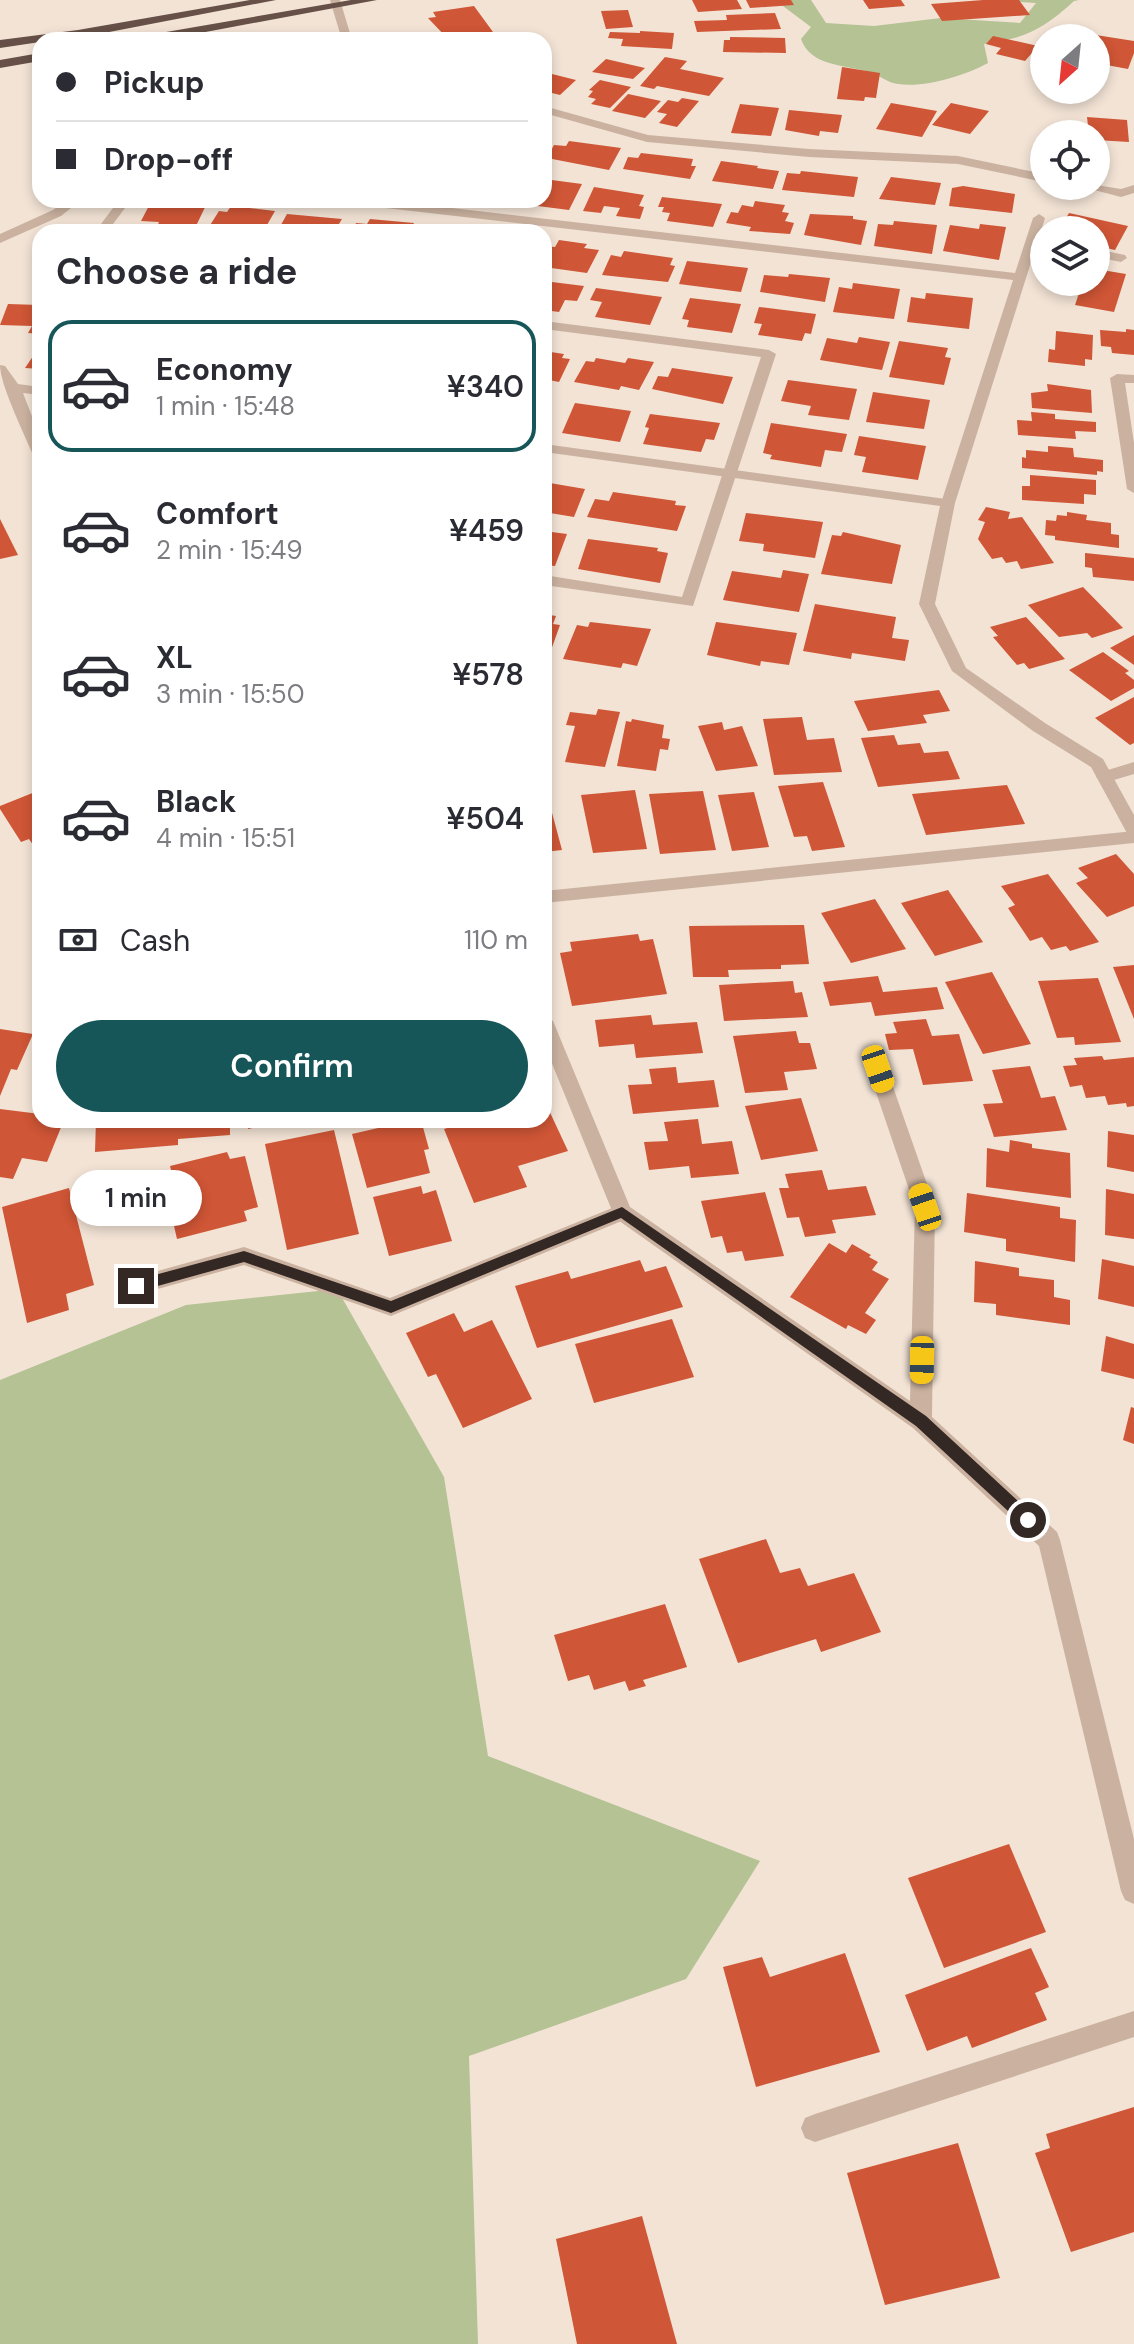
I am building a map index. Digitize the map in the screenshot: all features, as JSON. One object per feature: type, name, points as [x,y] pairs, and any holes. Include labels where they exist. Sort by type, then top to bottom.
[{"type":"highway","points":[[89,32],[270,0]]},
{"type":"highway","points":[[185,32],[336,3],[371,0]]},
{"type":"highway","points":[[0,44],[32,40]]},
{"type":"highway","points":[[0,64],[32,58]]},
{"type":"street","points":[[336,3],[345,32]]},
{"type":"street","points":[[552,111],[647,138],[809,153],[958,160],[1030,175]]},
{"type":"street","points":[[1110,191],[1121,193],[1134,189]]},
{"type":"street","points":[[33,224],[64,208]]},
{"type":"street","points":[[438,208],[509,224]]},
{"type":"street","points":[[0,239],[32,224]]},
{"type":"street","points":[[552,229],[1018,277]]},
{"type":"street","points":[[552,896],[1134,834],[1097,763],[1039,727],[960,671],[927,604],[948,503],[1018,277],[1030,255]]},
{"type":"street","points":[[1110,256],[1121,258]]},
{"type":"street","points":[[552,326],[769,354],[688,603],[552,581]]},
{"type":"street","points":[[0,369],[14,388],[32,434]]},
{"type":"street","points":[[1134,379],[1117,378],[1134,489]]},
{"type":"street","points":[[14,388],[32,390]]},
{"type":"street","points":[[552,449],[948,503]]},
{"type":"street","points":[[1104,777],[1134,768]]},
{"type":"street","points":[[552,1041],[622,1212],[921,1421],[1049,1540],[1134,1891]]},
{"type":"street","points":[[878,1069],[925,1207],[921,1421]]},
{"type":"street","points":[[136,1286],[244,1256],[391,1307],[622,1212]]},
{"type":"street","points":[[815,2128],[1134,2024]]},
{"type":"green space","points":[[775,0],[811,0],[826,23],[874,26],[941,18],[1020,23],[1036,3],[989,0],[1079,0],[1044,24],[1030,24],[1030,32],[984,44],[988,63],[944,80],[920,84],[894,83],[869,72],[820,60],[812,55],[801,39],[811,27]]},
{"type":"green space","points":[[337,1289],[444,1477],[488,1756],[760,1861],[686,1979],[469,2056],[478,2344],[0,2344],[0,1380],[186,1305]]},
{"type":"building","points":[[692,0],[737,0],[742,9],[698,12]]},
{"type":"building","points":[[746,0],[791,0],[794,5],[750,8]]},
{"type":"building","points":[[863,0],[901,0],[905,6],[869,9]]},
{"type":"building","points":[[1019,0],[1030,15],[942,21],[931,4]]},
{"type":"building","points":[[474,6],[493,32],[441,32],[428,18],[436,17],[433,12]]},
{"type":"building","points":[[628,10],[633,27],[606,29],[601,11]]},
{"type":"building","points":[[775,13],[781,29],[697,32],[694,21],[727,20],[726,15]]},
{"type":"building","points":[[610,32],[674,33],[672,49],[621,46],[623,39],[608,38]]},
{"type":"building","points":[[993,36],[1030,44],[1030,55],[1025,61],[996,54],[1001,48],[986,44]]},
{"type":"building","points":[[730,37],[785,38],[786,53],[723,52],[724,40],[730,40]]},
{"type":"building","points":[[1110,37],[1134,41],[1134,53],[1128,69],[1110,66]]},
{"type":"building","points":[[665,57],[687,61],[680,69],[724,78],[709,96],[657,86],[654,89],[640,86]]},
{"type":"building","points":[[606,59],[645,68],[633,79],[592,72]]},
{"type":"building","points":[[842,67],[880,73],[876,98],[865,97],[864,101],[837,99]]},
{"type":"building","points":[[552,74],[576,80],[560,95],[552,93]]},
{"type":"building","points":[[600,80],[631,87],[610,108],[591,104],[596,99],[588,97],[593,91],[589,90]]},
{"type":"building","points":[[628,94],[661,101],[645,118],[612,111]]},
{"type":"building","points":[[682,98],[699,101],[677,127],[659,123],[667,114],[657,112],[668,100],[678,102]]},
{"type":"building","points":[[891,103],[937,111],[922,137],[876,129]]},
{"type":"building","points":[[951,103],[989,111],[970,134],[932,125]]},
{"type":"building","points":[[740,104],[779,108],[771,136],[731,133]]},
{"type":"building","points":[[789,110],[842,115],[838,133],[820,131],[819,136],[785,130]]},
{"type":"building","points":[[1087,117],[1127,120],[1129,142],[1110,141],[1110,120],[1087,120]]},
{"type":"building","points":[[569,141],[621,148],[609,170],[552,159],[554,145],[566,146]]},
{"type":"building","points":[[641,153],[693,159],[691,166],[696,166],[690,179],[623,169],[628,157],[638,158]]},
{"type":"building","points":[[721,161],[779,171],[773,189],[712,181]]},
{"type":"building","points":[[801,171],[858,177],[854,197],[782,190],[787,173],[800,174]]},
{"type":"building","points":[[891,177],[941,183],[935,205],[879,199]]},
{"type":"building","points":[[552,180],[582,184],[569,210],[552,208]]},
{"type":"building","points":[[963,186],[1015,194],[1012,213],[949,206],[952,188]]},
{"type":"building","points":[[594,187],[644,195],[639,206],[644,207],[640,219],[616,216],[620,208],[604,206],[601,213],[583,211]]},
{"type":"building","points":[[662,197],[722,204],[713,227],[667,221],[670,213],[662,212],[664,207],[658,207]]},
{"type":"building","points":[[755,201],[785,205],[782,212],[789,213],[785,221],[794,223],[790,234],[749,231],[751,227],[726,223],[731,212],[738,213],[742,205],[753,207]]},
{"type":"building","points":[[148,208],[205,208],[197,224],[141,221]]},
{"type":"building","points":[[230,208],[275,211],[268,224],[211,224],[219,211],[227,212]]},
{"type":"building","points":[[287,214],[342,219],[339,224],[281,224]]},
{"type":"building","points":[[810,214],[853,216],[853,219],[867,221],[861,245],[804,235]]},
{"type":"building","points":[[370,219],[414,223],[414,224],[367,224]]},
{"type":"building","points":[[894,221],[937,225],[932,254],[874,246],[878,224],[893,225]]},
{"type":"building","points":[[1110,222],[1128,226],[1115,250],[1110,249]]},
{"type":"building","points":[[980,224],[1006,227],[999,260],[943,251],[950,225],[979,229]]},
{"type":"building","points":[[559,240],[587,244],[584,248],[599,250],[587,273],[552,268],[552,247]]},
{"type":"building","points":[[624,251],[673,258],[670,265],[675,266],[668,282],[602,275],[611,255],[621,257]]},
{"type":"building","points":[[687,261],[748,268],[741,292],[679,284]]},
{"type":"building","points":[[1110,271],[1126,274],[1114,312],[1075,305],[1078,296],[1110,296]]},
{"type":"building","points":[[789,274],[830,278],[825,302],[760,292],[764,275],[788,277]]},
{"type":"building","points":[[552,282],[584,286],[577,301],[565,300],[559,312],[552,311]]},
{"type":"building","points":[[853,283],[900,289],[894,319],[833,312],[839,287],[852,289]]},
{"type":"building","points":[[596,288],[662,297],[650,325],[595,317],[602,302],[590,300]]},
{"type":"building","points":[[926,293],[973,298],[969,329],[907,322],[911,297],[925,299]]},
{"type":"building","points":[[690,298],[741,304],[732,333],[687,327],[689,320],[682,319]]},
{"type":"building","points":[[8,304],[32,305],[32,326],[0,325]]},
{"type":"building","points":[[759,307],[816,314],[811,334],[805,333],[802,341],[758,335],[762,324],[754,323]]},
{"type":"building","points":[[1126,329],[1134,330],[1134,355],[1112,353],[1111,347],[1101,346],[1100,330],[1126,332]]},
{"type":"building","points":[[1056,331],[1093,335],[1092,360],[1085,359],[1085,366],[1048,362],[1049,349],[1055,350]]},
{"type":"building","points":[[859,337],[890,342],[882,370],[820,360],[827,338],[857,343]]},
{"type":"building","points":[[899,341],[948,348],[945,357],[951,358],[944,385],[889,377]]},
{"type":"building","points":[[552,352],[564,354],[562,358],[570,359],[559,382],[552,381]]},
{"type":"building","points":[[596,358],[625,363],[628,358],[654,362],[639,390],[621,386],[619,390],[574,382],[586,361],[594,362]]},
{"type":"building","points":[[672,368],[733,377],[723,404],[652,389],[658,376],[668,377]]},
{"type":"building","points":[[788,380],[857,389],[849,420],[808,415],[811,406],[781,401]]},
{"type":"building","points":[[1047,384],[1091,390],[1092,413],[1032,408],[1031,393],[1048,391]]},
{"type":"building","points":[[873,392],[930,400],[924,429],[866,422]]},
{"type":"building","points":[[575,403],[631,411],[620,442],[562,433]]},
{"type":"building","points":[[1031,412],[1055,414],[1055,419],[1096,422],[1096,432],[1075,431],[1076,439],[1018,435],[1017,420],[1032,421]]},
{"type":"building","points":[[650,414],[720,423],[714,440],[706,439],[701,452],[643,444]]},
{"type":"building","points":[[771,423],[847,434],[842,452],[825,450],[821,467],[770,459],[772,455],[763,453]]},
{"type":"building","points":[[859,436],[926,446],[918,480],[862,472],[866,457],[854,455]]},
{"type":"building","points":[[1048,446],[1073,448],[1074,457],[1103,460],[1103,472],[1097,471],[1097,475],[1022,468],[1026,450],[1048,452]]},
{"type":"building","points":[[1030,475],[1096,480],[1096,495],[1084,494],[1084,504],[1022,500],[1022,486],[1030,486]]},
{"type":"building","points":[[552,483],[585,489],[574,517],[552,513]]},
{"type":"building","points":[[613,492],[676,501],[675,505],[686,506],[677,531],[587,517],[595,499],[609,501]]},
{"type":"building","points":[[986,507],[1010,512],[1008,519],[1022,517],[1054,563],[1021,569],[1017,561],[1006,563],[1002,557],[992,559],[978,539],[985,522],[978,520]]},
{"type":"building","points":[[1067,512],[1087,515],[1086,520],[1111,523],[1111,534],[1119,535],[1119,548],[1055,540],[1055,536],[1045,535],[1046,520],[1056,521],[1057,515],[1067,516]]},
{"type":"building","points":[[746,513],[823,522],[815,558],[763,551],[764,544],[739,541]]},
{"type":"building","points":[[0,519],[18,555],[0,559]]},
{"type":"building","points":[[552,532],[567,534],[555,566],[552,566]]},
{"type":"building","points":[[843,532],[901,545],[892,584],[821,574],[832,535],[841,536]]},
{"type":"building","points":[[588,539],[658,548],[657,551],[668,553],[660,583],[578,569]]},
{"type":"building","points":[[1085,553],[1134,558],[1134,581],[1093,577],[1092,568],[1085,567]]},
{"type":"building","points":[[783,570],[809,574],[799,612],[723,600],[732,571],[781,578]]},
{"type":"building","points":[[1083,587],[1123,628],[1092,638],[1087,633],[1059,637],[1028,605]]},
{"type":"building","points":[[815,604],[896,617],[892,638],[909,640],[905,661],[852,653],[851,659],[803,651]]},
{"type":"building","points":[[552,615],[556,616],[553,624],[560,625],[552,647]]},
{"type":"building","points":[[1026,617],[1065,659],[1029,669],[1024,663],[1017,665],[993,637],[998,636],[990,627]]},
{"type":"building","points":[[590,622],[651,629],[637,666],[623,663],[621,668],[563,659],[577,625],[588,627]]},
{"type":"building","points":[[716,622],[797,633],[789,665],[761,661],[760,666],[707,655]]},
{"type":"building","points":[[1134,635],[1134,665],[1110,648]]},
{"type":"building","points":[[1103,652],[1129,671],[1125,673],[1134,680],[1134,688],[1111,701],[1069,670]]},
{"type":"building","points":[[939,690],[950,711],[923,715],[927,723],[868,731],[854,701]]},
{"type":"building","points":[[1134,697],[1134,743],[1130,745],[1095,718]]},
{"type":"building","points":[[598,709],[620,712],[605,767],[565,762],[575,726],[566,725],[570,712],[596,715]]},
{"type":"building","points":[[802,717],[807,740],[834,738],[842,772],[774,775],[763,719]]},
{"type":"building","points":[[632,719],[664,725],[662,738],[670,739],[668,750],[660,749],[656,771],[617,766],[626,721],[631,722]]},
{"type":"building","points":[[722,722],[724,730],[742,726],[758,766],[716,771],[698,726]]},
{"type":"building","points":[[894,735],[898,745],[920,743],[924,753],[948,751],[960,779],[878,787],[861,738]]},
{"type":"building","points":[[823,782],[845,847],[812,851],[807,836],[794,837],[778,786]]},
{"type":"building","points":[[1007,785],[1025,824],[926,835],[912,794]]},
{"type":"building","points":[[635,790],[647,849],[593,853],[581,795]]},
{"type":"building","points":[[703,791],[716,850],[660,854],[649,794]]},
{"type":"building","points":[[754,792],[769,847],[732,851],[718,795]]},
{"type":"building","points":[[32,793],[32,843],[29,839],[21,842],[0,806]]},
{"type":"building","points":[[552,813],[562,850],[552,851]]},
{"type":"building","points":[[1116,854],[1134,874],[1134,906],[1107,917],[1076,883],[1088,878],[1078,868]]},
{"type":"building","points":[[1048,874],[1099,942],[1070,951],[1066,946],[1051,950],[1042,937],[1030,941],[1008,908],[1015,905],[1001,886]]},
{"type":"building","points":[[948,890],[983,942],[935,956],[901,903]]},
{"type":"building","points":[[875,899],[906,949],[851,963],[821,913]]},
{"type":"building","points":[[804,925],[809,964],[781,965],[781,969],[728,970],[729,977],[693,977],[689,926]]},
{"type":"building","points":[[638,934],[640,941],[653,939],[667,994],[572,1006],[560,953],[572,951],[570,942]]},
{"type":"building","points":[[1134,965],[1134,1019],[1113,967]]},
{"type":"building","points":[[992,972],[1031,1044],[983,1054],[945,982]]},
{"type":"building","points":[[878,976],[883,992],[937,987],[944,1009],[875,1016],[871,1002],[830,1006],[823,982]]},
{"type":"building","points":[[1098,978],[1121,1042],[1075,1045],[1074,1037],[1057,1038],[1038,981]]},
{"type":"building","points":[[793,981],[795,993],[802,992],[808,1017],[724,1021],[719,985]]},
{"type":"building","points":[[651,1015],[653,1025],[697,1022],[703,1053],[636,1058],[634,1044],[599,1047],[595,1020]]},
{"type":"building","points":[[926,1019],[932,1036],[959,1034],[973,1081],[923,1085],[913,1049],[889,1050],[885,1034],[897,1033],[893,1022]]},
{"type":"building","points":[[0,1029],[32,1034],[17,1070],[11,1069],[0,1096]]},
{"type":"building","points":[[796,1031],[799,1043],[810,1043],[817,1069],[784,1072],[788,1090],[745,1093],[733,1036]]},
{"type":"building","points":[[1102,1056],[1104,1060],[1134,1057],[1134,1106],[1127,1107],[1126,1103],[1108,1105],[1105,1096],[1086,1098],[1082,1085],[1070,1087],[1063,1066],[1077,1065],[1074,1058]]},
{"type":"building","points":[[1030,1066],[1041,1098],[1055,1096],[1067,1130],[994,1137],[983,1104],[1003,1103],[992,1070]]},
{"type":"building","points":[[676,1067],[678,1083],[714,1080],[719,1107],[633,1114],[628,1085],[652,1084],[649,1069]]},
{"type":"building","points":[[801,1098],[818,1151],[761,1160],[745,1106]]},
{"type":"building","points":[[0,1109],[32,1113],[32,1128],[61,1128],[47,1162],[22,1158],[13,1179],[0,1177]]},
{"type":"building","points":[[552,1117],[568,1151],[518,1166],[527,1187],[474,1203],[444,1129],[552,1128]]},
{"type":"building","points":[[698,1119],[702,1144],[732,1141],[739,1174],[691,1178],[689,1166],[649,1170],[644,1142],[668,1141],[664,1122]]},
{"type":"building","points":[[96,1128],[230,1128],[230,1135],[178,1139],[178,1145],[95,1152]]},
{"type":"building","points":[[378,1128],[423,1128],[429,1149],[424,1150],[430,1173],[367,1188],[352,1134]]},
{"type":"building","points":[[334,1130],[359,1234],[287,1250],[265,1144]]},
{"type":"building","points":[[1108,1131],[1134,1135],[1134,1172],[1107,1167]]},
{"type":"building","points":[[1010,1140],[1032,1144],[1032,1148],[1070,1153],[1071,1198],[986,1187],[987,1148],[1009,1152]]},
{"type":"building","points":[[227,1152],[230,1159],[245,1156],[258,1207],[244,1211],[247,1221],[177,1239],[169,1204],[179,1201],[170,1166]]},
{"type":"building","points":[[822,1170],[828,1190],[866,1186],[876,1215],[832,1220],[836,1233],[805,1237],[799,1217],[787,1218],[779,1188],[789,1188],[785,1174]]},
{"type":"building","points":[[421,1186],[423,1194],[436,1190],[452,1241],[389,1256],[373,1197]]},
{"type":"building","points":[[69,1188],[94,1285],[66,1294],[69,1310],[27,1323],[2,1207]]},
{"type":"building","points":[[1106,1189],[1134,1194],[1134,1239],[1105,1235]]},
{"type":"building","points":[[765,1192],[784,1256],[745,1261],[742,1251],[727,1253],[722,1236],[711,1238],[701,1201]]},
{"type":"building","points":[[967,1193],[1060,1207],[1060,1218],[1076,1220],[1075,1262],[1006,1251],[1006,1239],[964,1232]]},
{"type":"building","points":[[829,1243],[846,1253],[852,1244],[871,1255],[869,1257],[878,1262],[872,1270],[889,1279],[865,1313],[876,1320],[866,1334],[848,1325],[846,1329],[790,1297]]},
{"type":"building","points":[[1102,1259],[1134,1266],[1134,1307],[1098,1299]]},
{"type":"building","points":[[640,1260],[645,1272],[666,1266],[683,1307],[537,1348],[515,1286],[568,1271],[571,1279]]},
{"type":"building","points":[[975,1261],[1019,1268],[1019,1276],[1054,1280],[1054,1297],[1070,1300],[1070,1325],[996,1315],[996,1304],[974,1302]]},
{"type":"building","points":[[454,1313],[464,1332],[492,1320],[532,1399],[463,1428],[436,1374],[428,1377],[406,1333]]},
{"type":"building","points":[[672,1319],[694,1377],[594,1403],[575,1344]]},
{"type":"building","points":[[1106,1336],[1134,1344],[1134,1379],[1101,1371]]},
{"type":"building","points":[[1131,1407],[1134,1408],[1134,1444],[1123,1440]]},
{"type":"building","points":[[766,1539],[780,1573],[800,1568],[808,1586],[854,1573],[881,1632],[821,1652],[816,1639],[738,1663],[699,1559]]},
{"type":"building","points":[[665,1604],[687,1667],[643,1680],[646,1686],[629,1691],[625,1681],[594,1690],[589,1675],[568,1681],[554,1635]]},
{"type":"building","points":[[1009,1844],[1046,1932],[944,1968],[908,1878]]},
{"type":"building","points":[[1031,1948],[1049,1987],[1035,1993],[1047,2020],[972,2048],[967,2036],[927,2051],[905,1995]]},
{"type":"building","points":[[845,1953],[880,2052],[756,2087],[723,1967],[762,1957],[770,1977]]},
{"type":"building","points":[[1134,2107],[1134,2232],[1071,2252],[1035,2153],[1050,2148],[1046,2134]]},
{"type":"building","points":[[958,2143],[1000,2278],[885,2305],[847,2173]]},
{"type":"building","points":[[642,2216],[677,2344],[577,2344],[556,2239]]},
{"type":"route","points":[[136,1286],[244,1256],[391,1307],[622,1212],[921,1421],[1028,1520]]}]
